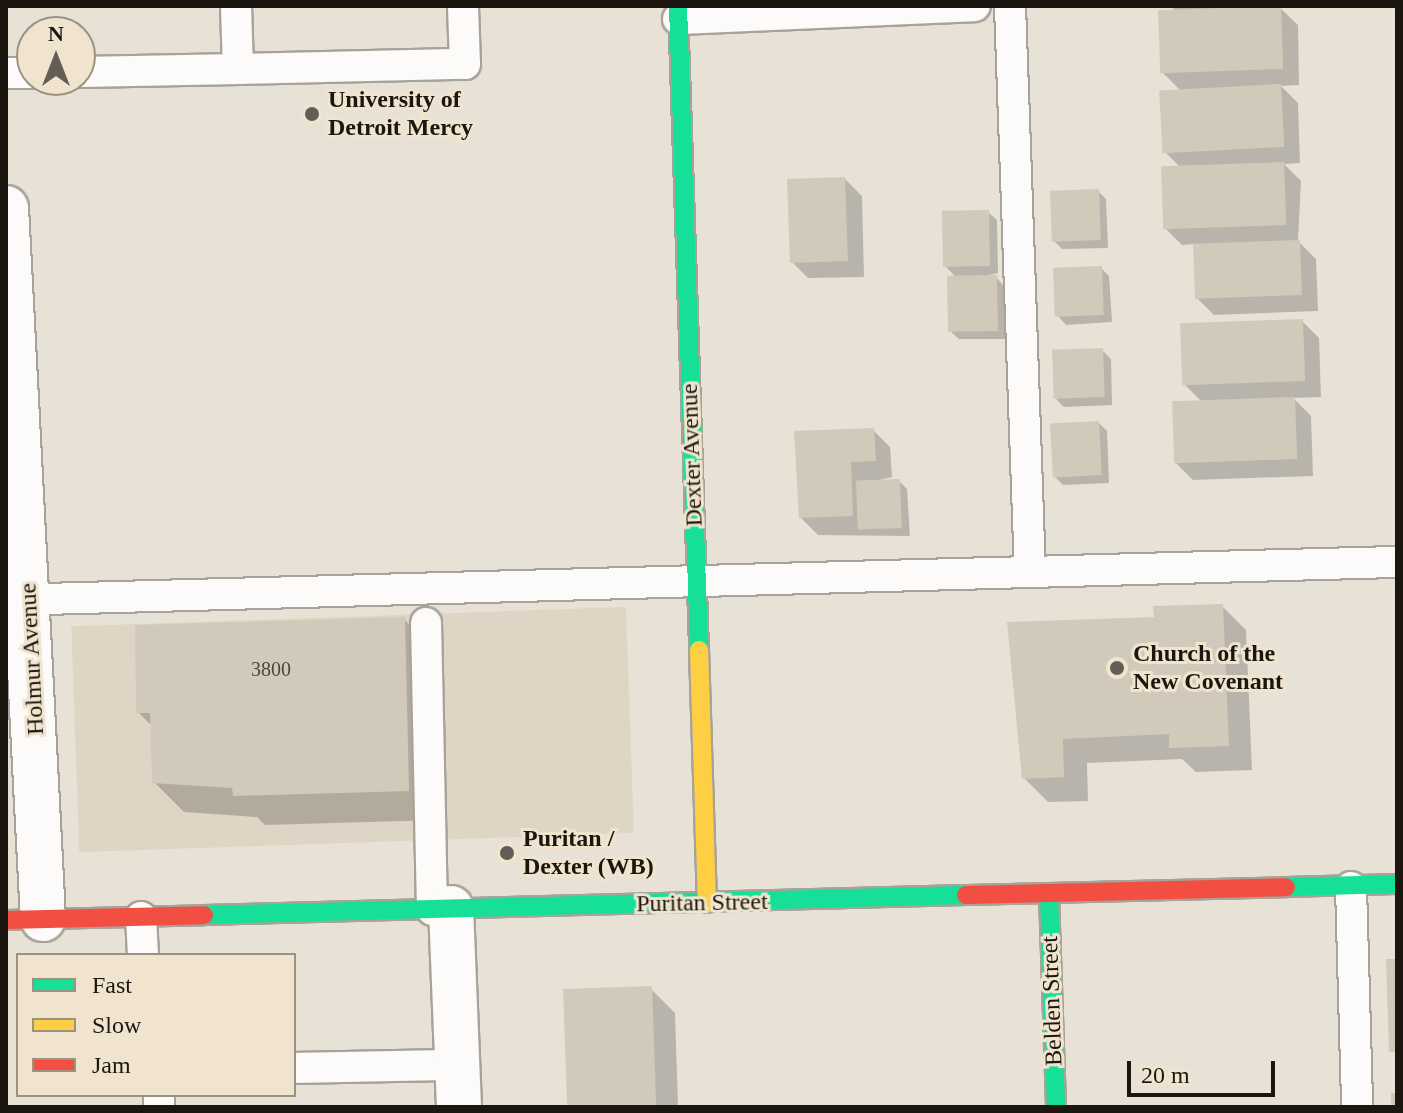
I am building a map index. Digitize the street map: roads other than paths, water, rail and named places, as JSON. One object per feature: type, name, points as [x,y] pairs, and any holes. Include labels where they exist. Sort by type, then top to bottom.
[{"type":"street","name":"Dexter Avenue","points":[[678,13],[707,903]]},
{"type":"street","name":"Holmur Avenue","points":[[6,208],[24,919]]},
{"type":"street","name":"Puritan Street","points":[[24,919],[1397,884]]},
{"type":"street","name":"Belden Street","points":[[1049,895],[1056,1107]]},
{"type":"street","points":[[442,909],[458,1086]]},
{"type":"lane","points":[[236,6],[238,69]]},
{"type":"lane","points":[[96,72],[465,64],[463,6]]},
{"type":"lane","points":[[678,13],[975,6]]},
{"type":"lane","points":[[1010,6],[1030,572]]},
{"type":"lane","points":[[18,600],[1397,562]]},
{"type":"lane","points":[[426,623],[442,909]]},
{"type":"lane","points":[[1351,887],[1357,1107]]},
{"type":"lane","points":[[141,917],[143,953]]},
{"type":"lane","points":[[296,1068],[458,1086]]},
{"type":"place","name":"University of Detroit Mercy","points":[[312,114]]},
{"type":"place","name":"Church of the New Covenant","points":[[1117,668]]},
{"type":"place","name":"Puritan / Dexter (WB)","points":[[507,853]]}]
